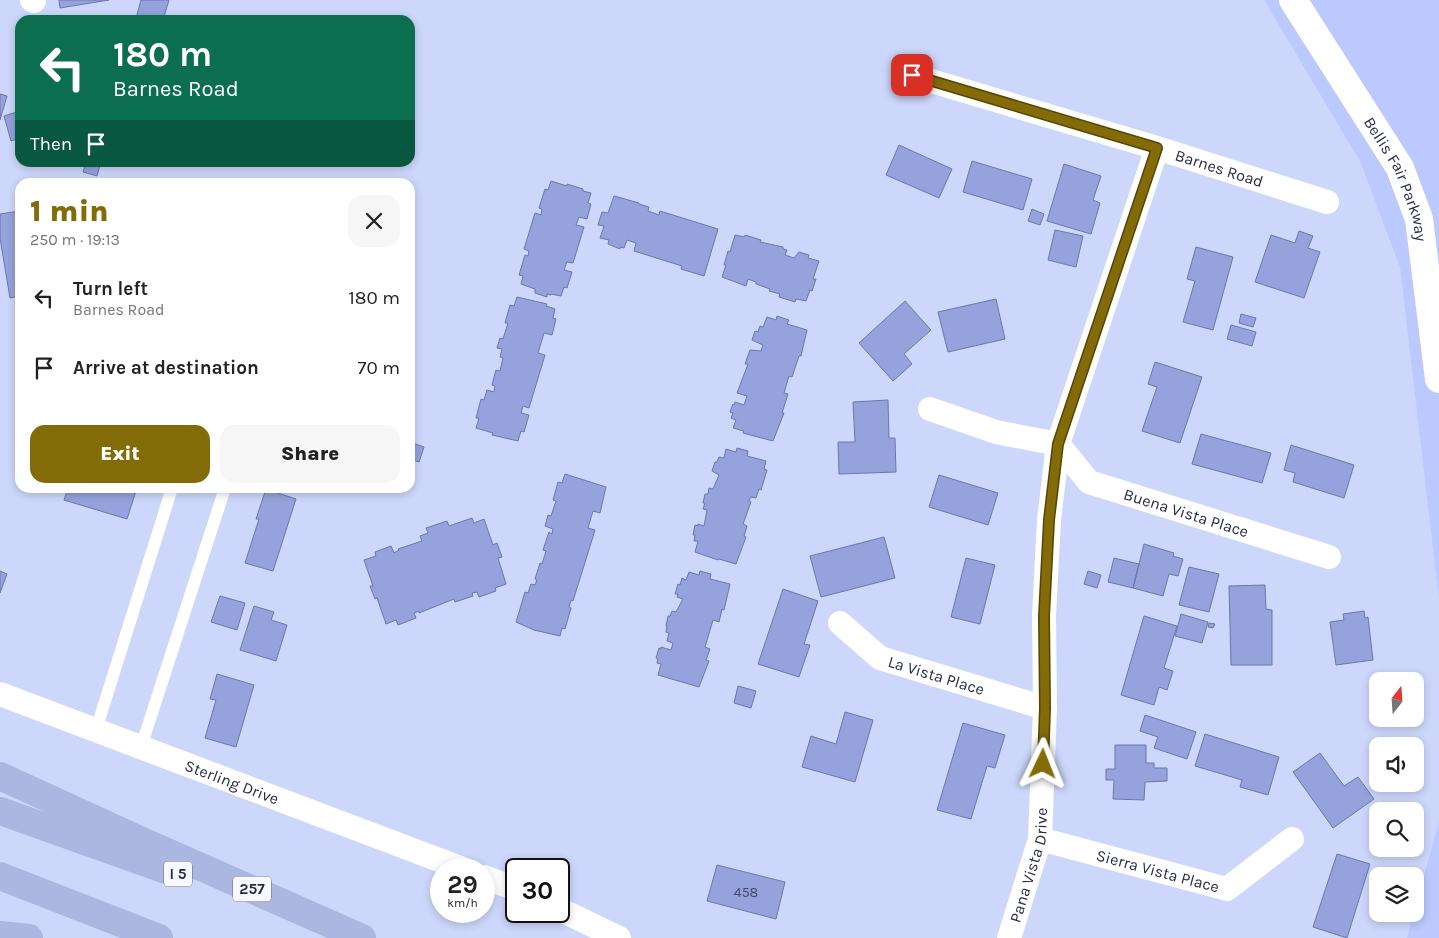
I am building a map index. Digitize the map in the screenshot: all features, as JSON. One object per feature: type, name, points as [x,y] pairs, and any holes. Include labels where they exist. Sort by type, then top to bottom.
[{"type":"highway","name":"257","points":[[0,776],[362,938]]},
{"type":"highway","name":"I 5","points":[[0,810],[357,938]]},
{"type":"highway","points":[[0,876],[159,938]]},
{"type":"highway","points":[[0,934],[29,938]]},
{"type":"street","name":"Bellis Fair Parkway","points":[[1293,0],[1400,168],[1410,193],[1419,219],[1439,379]]},
{"type":"street","name":"Barnes Road","points":[[912,75],[1157,148],[1326,202]]},
{"type":"street","name":"Pana Vista Drive","points":[[1009,938],[1040,839],[1045,708],[1044,616],[1049,520],[1058,444],[1157,148]]},
{"type":"street","points":[[930,409],[996,432],[1058,444]]},
{"type":"street","name":"Buena Vista Place","points":[[1058,444],[1088,482],[1329,557]]},
{"type":"street","name":"La Vista Place","points":[[840,623],[880,658],[1045,708]]},
{"type":"street","name":"Sterling Drive","points":[[0,694],[434,858]]},
{"type":"street","name":"Sierra Vista Place","points":[[1040,839],[1227,889],[1292,839]]},
{"type":"street","points":[[570,914],[619,938]]},
{"type":"lane","points":[[96,730],[170,493]]},
{"type":"lane","points":[[141,747],[223,493]]},
{"type":"shaded area","points":[[1264,0],[1439,0],[1439,599],[1400,267],[1361,163]]},
{"type":"shaded area","points":[[1439,822],[1439,938],[1407,938],[1411,922],[1424,922],[1424,876]]},
{"type":"building","points":[[59,0],[109,0],[60,8]]},
{"type":"building","points":[[141,0],[169,0],[164,15],[137,15]]},
{"type":"building","points":[[0,94],[7,96],[0,120]]},
{"type":"building","points":[[15,113],[15,140],[11,141],[4,116]]},
{"type":"building","points":[[899,145],[952,169],[939,198],[886,175]]},
{"type":"building","points":[[972,161],[1032,179],[1023,210],[963,192]]},
{"type":"building","points":[[1064,164],[1101,176],[1093,200],[1100,203],[1091,234],[1047,221]]},
{"type":"building","points":[[84,167],[100,167],[97,176],[83,172]]},
{"type":"building","points":[[551,181],[567,186],[567,184],[591,193],[588,203],[591,204],[587,219],[579,217],[576,225],[584,227],[573,263],[567,262],[564,270],[572,272],[567,288],[564,287],[561,296],[547,294],[547,297],[535,293],[535,289],[521,284],[523,276],[519,275],[525,255],[528,256],[529,251],[524,249],[535,213],[541,215],[542,209],[539,208],[545,189],[548,190]]},
{"type":"building","points":[[614,196],[649,207],[648,211],[659,215],[660,211],[718,229],[704,276],[681,269],[682,266],[634,251],[636,243],[627,240],[624,248],[620,247],[620,249],[608,244],[609,240],[600,238],[604,226],[598,225],[602,212],[608,213]]},
{"type":"building","points":[[1032,209],[1044,214],[1040,225],[1028,221]]},
{"type":"building","points":[[15,212],[15,297],[10,298],[0,238],[0,214]]},
{"type":"building","points":[[1055,230],[1083,236],[1076,267],[1048,260]]},
{"type":"building","points":[[1299,231],[1313,236],[1308,248],[1320,252],[1304,298],[1255,282],[1271,235],[1295,243]]},
{"type":"building","points":[[735,235],[744,237],[745,235],[761,240],[760,242],[783,247],[783,249],[787,250],[785,255],[794,258],[799,252],[809,255],[808,258],[819,261],[813,279],[816,279],[806,301],[796,299],[795,302],[779,297],[780,294],[769,291],[770,289],[748,279],[746,286],[722,277],[728,251],[730,252]]},
{"type":"building","points":[[1196,247],[1233,257],[1213,330],[1183,322],[1195,281],[1187,279]]},
{"type":"building","points":[[517,297],[547,304],[546,306],[555,309],[553,318],[556,319],[552,335],[544,333],[538,353],[545,355],[529,408],[523,406],[521,413],[529,415],[524,432],[521,431],[518,441],[492,435],[493,433],[476,428],[479,418],[476,418],[481,399],[484,400],[487,390],[494,392],[495,386],[492,385],[496,370],[500,371],[503,358],[500,357],[502,349],[497,348],[500,338],[503,339],[508,323],[505,323],[510,305],[514,306]]},
{"type":"building","points":[[996,299],[1005,339],[948,352],[938,312]]},
{"type":"building","points":[[905,301],[931,330],[904,354],[912,364],[893,381],[859,343]]},
{"type":"building","points":[[1241,314],[1256,318],[1253,327],[1239,323]]},
{"type":"building","points":[[777,316],[789,320],[787,324],[807,330],[801,356],[799,356],[792,377],[789,376],[784,393],[788,394],[782,413],[784,413],[773,441],[743,433],[744,431],[733,428],[736,420],[731,418],[733,413],[730,412],[735,402],[744,405],[747,396],[737,393],[748,364],[745,364],[750,350],[761,351],[763,345],[752,340],[755,331],[758,332],[760,326],[763,327],[767,317],[776,320]]},
{"type":"building","points":[[1231,325],[1256,332],[1252,346],[1227,339]]},
{"type":"building","points":[[1155,362],[1202,377],[1180,443],[1142,431],[1157,387],[1148,384]]},
{"type":"building","points":[[888,400],[889,438],[895,438],[896,472],[839,474],[838,442],[855,442],[853,402]]},
{"type":"building","points":[[1201,434],[1271,453],[1262,483],[1192,464]]},
{"type":"building","points":[[415,444],[424,447],[419,462],[415,461]]},
{"type":"building","points":[[1291,445],[1354,465],[1344,498],[1293,482],[1295,473],[1284,470]]},
{"type":"building","points":[[737,448],[748,451],[747,456],[766,461],[764,469],[767,470],[761,490],[759,489],[756,498],[751,497],[749,501],[751,502],[743,524],[747,526],[744,536],[746,537],[736,564],[695,552],[698,541],[694,541],[695,535],[693,535],[695,525],[704,526],[707,510],[703,509],[705,494],[708,494],[709,488],[713,489],[719,475],[712,471],[715,462],[717,462],[719,457],[724,458],[726,449],[736,452]]},
{"type":"building","points":[[565,474],[606,487],[600,513],[593,511],[588,528],[595,530],[573,601],[571,600],[569,607],[571,608],[565,629],[562,628],[560,636],[534,630],[516,622],[525,592],[528,593],[531,584],[535,585],[537,580],[535,579],[546,551],[543,550],[549,532],[552,534],[553,529],[545,526],[548,515],[551,516],[556,501],[553,500],[558,482],[562,483]]},
{"type":"building","points":[[939,475],[998,493],[988,525],[929,507]]},
{"type":"building","points":[[66,493],[135,493],[127,519],[64,500]]},
{"type":"building","points":[[265,493],[278,493],[296,499],[273,571],[245,563],[259,519],[256,519]]},
{"type":"building","points":[[472,518],[474,523],[484,519],[493,545],[497,543],[502,557],[498,558],[506,584],[495,588],[496,591],[479,597],[477,592],[472,593],[473,596],[455,602],[454,599],[419,613],[419,611],[414,613],[416,618],[398,625],[396,620],[386,624],[377,598],[375,599],[370,586],[373,586],[364,560],[376,556],[375,552],[391,546],[394,553],[398,549],[422,541],[420,536],[428,533],[426,528],[447,521],[449,526]]},
{"type":"building","points":[[884,537],[895,578],[821,597],[810,556]]},
{"type":"building","points":[[1144,544],[1174,553],[1173,556],[1183,559],[1178,576],[1169,574],[1163,596],[1133,588]]},
{"type":"building","points":[[966,558],[995,565],[980,624],[951,617]]},
{"type":"building","points":[[1114,558],[1139,564],[1133,588],[1108,582]]},
{"type":"building","points":[[1189,567],[1219,574],[1209,612],[1179,605]]},
{"type":"building","points":[[0,571],[7,574],[0,593]]},
{"type":"building","points":[[700,571],[711,574],[710,579],[730,584],[719,622],[713,620],[705,647],[710,649],[706,660],[709,661],[699,687],[658,675],[661,664],[657,663],[658,659],[656,658],[659,648],[671,650],[673,643],[667,641],[669,633],[666,632],[666,626],[668,616],[670,616],[672,611],[676,612],[683,599],[677,597],[678,594],[675,594],[678,584],[680,585],[682,578],[686,580],[689,572],[699,575]]},
{"type":"building","points":[[1088,571],[1101,575],[1097,588],[1084,584]]},
{"type":"building","points":[[1265,585],[1266,609],[1272,610],[1272,665],[1231,665],[1229,586]]},
{"type":"building","points":[[783,589],[818,601],[804,644],[810,645],[799,677],[758,664]]},
{"type":"building","points":[[220,596],[245,603],[237,630],[211,622]]},
{"type":"building","points":[[254,606],[274,612],[271,620],[287,625],[276,661],[240,650]]},
{"type":"building","points":[[1364,611],[1365,618],[1368,617],[1373,660],[1336,665],[1330,622],[1344,620],[1343,614]]},
{"type":"building","points":[[1181,614],[1208,622],[1202,643],[1175,636]]},
{"type":"building","points":[[1144,616],[1177,626],[1164,668],[1173,671],[1167,690],[1159,687],[1154,705],[1121,695]]},
{"type":"building","points":[[1209,623],[1215,624],[1213,628],[1208,627]]},
{"type":"building","points":[[217,674],[254,685],[236,747],[205,738],[216,700],[210,699]]},
{"type":"building","points":[[738,686],[756,691],[751,708],[734,703]]},
{"type":"building","points":[[845,712],[873,720],[855,782],[802,767],[811,736],[836,744]]},
{"type":"building","points":[[1145,715],[1196,732],[1187,759],[1154,748],[1158,737],[1140,731]]},
{"type":"building","points":[[963,723],[1005,735],[995,768],[987,766],[971,819],[937,810]]},
{"type":"building","points":[[1205,734],[1279,757],[1268,795],[1240,787],[1242,780],[1195,766]]},
{"type":"building","points":[[1115,745],[1146,745],[1146,763],[1154,763],[1154,768],[1167,768],[1167,781],[1145,782],[1144,800],[1113,799],[1114,780],[1106,780],[1106,769],[1115,769]]},
{"type":"building","points":[[1320,753],[1344,786],[1358,777],[1374,799],[1333,828],[1293,772]]},
{"type":"building","points":[[1337,854],[1370,864],[1347,938],[1313,927]]},
{"type":"building","points":[[717,865],[785,882],[776,919],[707,901]]},
{"type":"route","points":[[912,75],[1157,148],[1058,444],[1049,520],[1044,616],[1045,708],[1043,764]]}]
